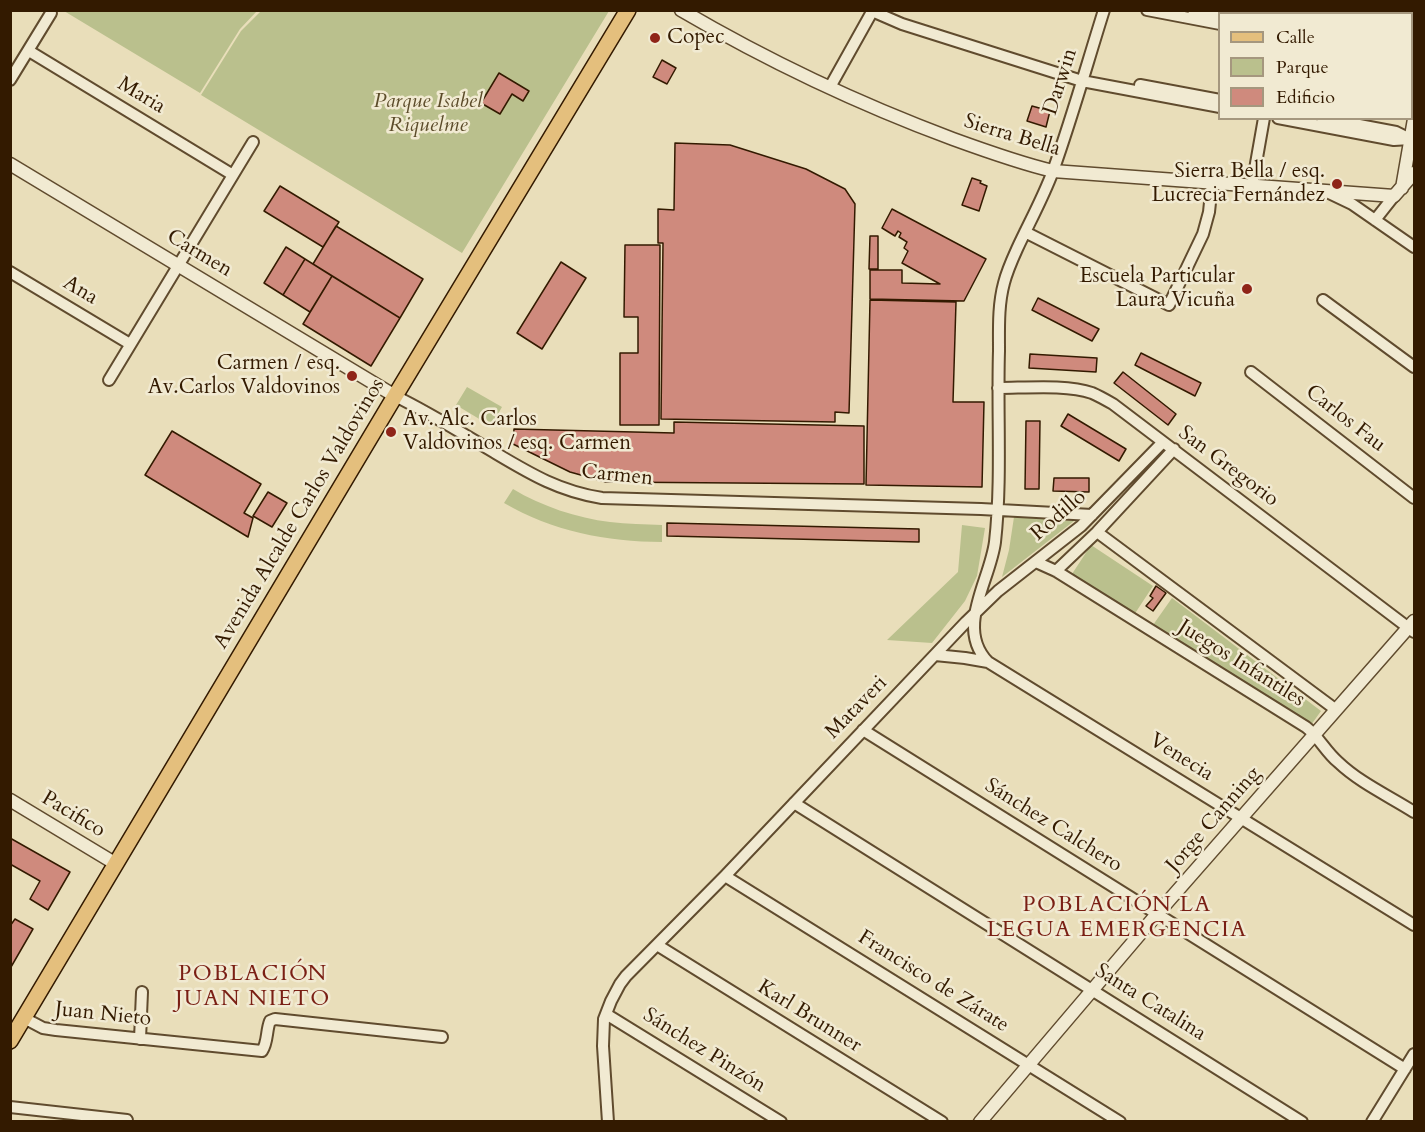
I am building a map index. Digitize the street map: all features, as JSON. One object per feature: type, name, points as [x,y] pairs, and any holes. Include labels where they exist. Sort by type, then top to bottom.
[{"type":"main road","name":"Avenida Alcalde Carlos Valdovinos","points":[[10,1041],[628,10]]},
{"type":"street","name":"Sierra Bella","points":[[681,10],[741,44],[830,87],[931,130],[1034,167],[1053,171],[1252,186],[1325,191],[1398,192]]},
{"type":"street","points":[[887,10],[904,18],[1083,78],[1218,100]]},
{"type":"street","name":"Darwin","points":[[998,388],[1000,298],[1004,283],[1053,171],[1104,10]]},
{"type":"street","points":[[1147,10],[1218,24]]},
{"type":"street","points":[[1193,10],[1218,15]]},
{"type":"street","points":[[830,87],[872,11],[902,24],[1083,78],[1218,108]]},
{"type":"street","points":[[10,80],[51,13]]},
{"type":"street","name":"Maria","points":[[28,51],[233,175]]},
{"type":"street","points":[[1252,186],[1264,120]]},
{"type":"street","points":[[1289,120],[1394,140],[1413,128]]},
{"type":"street","points":[[1333,120],[1396,132],[1413,128]]},
{"type":"street","points":[[1398,192],[1413,128]]},
{"type":"street","points":[[109,380],[253,142]]},
{"type":"street","name":"Carmen","points":[[10,164],[395,396],[418,407],[536,477],[570,491],[613,500],[998,510],[1092,515]]},
{"type":"street","points":[[1375,220],[1414,173]]},
{"type":"street","points":[[1025,232],[1169,305],[1203,234],[1209,212],[1212,183]]},
{"type":"street","points":[[1325,191],[1345,200],[1414,247]]},
{"type":"street","name":"Ana","points":[[10,272],[130,344]]},
{"type":"street","points":[[1323,300],[1414,367]]},
{"type":"street","name":"Carlos Fau","points":[[1251,372],[1414,498]]},
{"type":"street","points":[[988,662],[981,652],[974,633],[976,614],[993,553],[998,510],[998,388]]},
{"type":"street","name":"San Gregorio","points":[[998,388],[1076,389],[1091,393],[1113,404],[1412,627]]},
{"type":"street","name":"Rodillo","points":[[976,614],[998,591],[1081,526],[1163,442]]},
{"type":"street","name":"Rodillo","points":[[1056,571],[1097,532],[1174,449]]},
{"type":"street","name":"Juegos Infantiles","points":[[1097,532],[1335,710]]},
{"type":"street","name":"Juegos Infantiles","points":[[1036,562],[1056,571],[1315,733],[1327,752],[1346,770],[1414,812]]},
{"type":"street","name":"Mataveri","points":[[608,1122],[603,1046],[604,1019],[615,993],[626,976],[976,614]]},
{"type":"street","name":"Jorge Canning","points":[[980,1122],[1335,710],[1412,627]]},
{"type":"street","name":"Venecia","points":[[934,655],[988,662],[1414,925]]},
{"type":"street","name":"Sánchez Calchero","points":[[863,730],[1405,1069]]},
{"type":"street","name":"Pacifico","points":[[10,800],[116,864]]},
{"type":"street","name":"Santa Catalina","points":[[794,803],[1302,1122]]},
{"type":"street","name":"Francisco de Zárate","points":[[725,876],[1120,1122]]},
{"type":"street","name":"Karl Brunner","points":[[657,945],[942,1122]]},
{"type":"street","points":[[140,1039],[142,992]]},
{"type":"street","name":"Sánchez Pinzón","points":[[606,1014],[781,1122]]},
{"type":"street","name":"Juan Nieto","points":[[24,1018],[43,1028],[262,1051],[265,1046],[267,1028],[275,1019],[442,1037]]},
{"type":"street","points":[[1372,1122],[1414,1054]]},
{"type":"street","points":[[10,1107],[127,1120]]},
{"type":"green space","points":[[64,11],[257,11],[240,29],[200,93]]},
{"type":"green space","name":"Parque Isabel Riquelme","points":[[261,11],[609,11],[462,253],[201,95],[241,31]]},
{"type":"green space","points":[[467,387],[502,407],[491,426],[456,405]]},
{"type":"green space","points":[[513,489],[547,506],[585,518],[616,523],[662,525],[662,542],[600,537],[541,521],[504,503]]},
{"type":"green space","points":[[1014,517],[1074,521],[1002,577],[1009,550]]},
{"type":"green space","points":[[962,525],[985,528],[977,576],[965,601],[932,643],[887,640],[958,572]]},
{"type":"green space","points":[[1091,545],[1153,586],[1134,615],[1072,574]]},
{"type":"green space","points":[[1172,598],[1321,711],[1311,725],[1153,625]]},
{"type":"building","points":[[662,60],[676,68],[667,84],[653,77]]},
{"type":"building","points":[[499,73],[529,91],[523,101],[512,94],[500,114],[481,103]]},
{"type":"building","points":[[1032,106],[1050,111],[1046,127],[1027,121]]},
{"type":"building","points":[[675,143],[730,145],[806,169],[845,189],[855,204],[849,413],[835,412],[835,422],[661,419],[663,243],[658,243],[658,209],[674,210]]},
{"type":"building","points":[[972,178],[987,186],[979,211],[962,205]]},
{"type":"building","points":[[280,186],[339,222],[323,247],[264,211]]},
{"type":"building","points":[[892,209],[986,259],[964,301],[870,299],[870,270],[902,270],[902,283],[940,284],[902,263],[908,251],[904,248],[907,242],[899,237],[901,233],[898,231],[895,236],[882,228]]},
{"type":"building","points":[[336,226],[423,279],[400,318],[313,264]]},
{"type":"building","points":[[870,236],[878,236],[878,269],[869,269]]},
{"type":"building","points":[[625,245],[660,245],[659,425],[620,425],[620,353],[638,353],[638,317],[624,317]]},
{"type":"building","points":[[286,247],[305,259],[283,295],[264,283]]},
{"type":"building","points":[[305,259],[332,276],[310,312],[283,295]]},
{"type":"building","points":[[561,262],[586,278],[542,349],[517,333]]},
{"type":"building","points":[[332,276],[400,318],[371,366],[303,324]]},
{"type":"building","points":[[1038,298],[1099,329],[1092,341],[1032,310]]},
{"type":"building","points":[[870,300],[956,302],[953,402],[984,402],[982,487],[866,485]]},
{"type":"building","points":[[1141,353],[1201,383],[1195,396],[1135,365]]},
{"type":"building","points":[[1030,354],[1097,358],[1096,372],[1029,368]]},
{"type":"building","points":[[1123,372],[1176,414],[1168,425],[1114,383]]},
{"type":"building","points":[[1068,414],[1126,449],[1119,461],[1061,426]]},
{"type":"building","points":[[1026,421],[1040,421],[1039,489],[1025,489]]},
{"type":"building","points":[[674,422],[864,426],[864,484],[606,482],[570,472],[513,444],[514,429],[674,433]]},
{"type":"building","points":[[172,431],[261,484],[244,513],[253,518],[248,537],[145,475]]},
{"type":"building","points":[[1054,478],[1089,478],[1089,492],[1053,491]]},
{"type":"building","points":[[268,492],[287,503],[272,527],[253,516]]},
{"type":"building","points":[[667,523],[919,529],[919,542],[667,536]]},
{"type":"building","points":[[1156,586],[1166,593],[1153,611],[1146,606],[1153,598],[1150,596]]},
{"type":"building","points":[[10,838],[70,872],[48,910],[30,899],[40,881],[10,864]]},
{"type":"building","points":[[15,919],[33,929],[11,967],[10,926]]},
{"type":"place","name":"Copec","points":[[655,38]]},
{"type":"place","name":"Sierra Bella / esq. Lucrecia Fernández","points":[[1337,184]]},
{"type":"place","name":"Escuela Particular Laura Vicuña","points":[[1247,289]]},
{"type":"place","name":"Carmen / esq. Av.Carlos Valdovinos","points":[[352,376]]},
{"type":"place","name":"Av. Alc. Carlos Valdovinos / esq. Carmen","points":[[391,432]]},
{"type":"district","name":"POBLACIÓN LA LEGUA EMERGENCIA","points":[[1117,918]]},
{"type":"district","name":"POBLACIÓN JUAN NIETO","points":[[253,988]]}]
